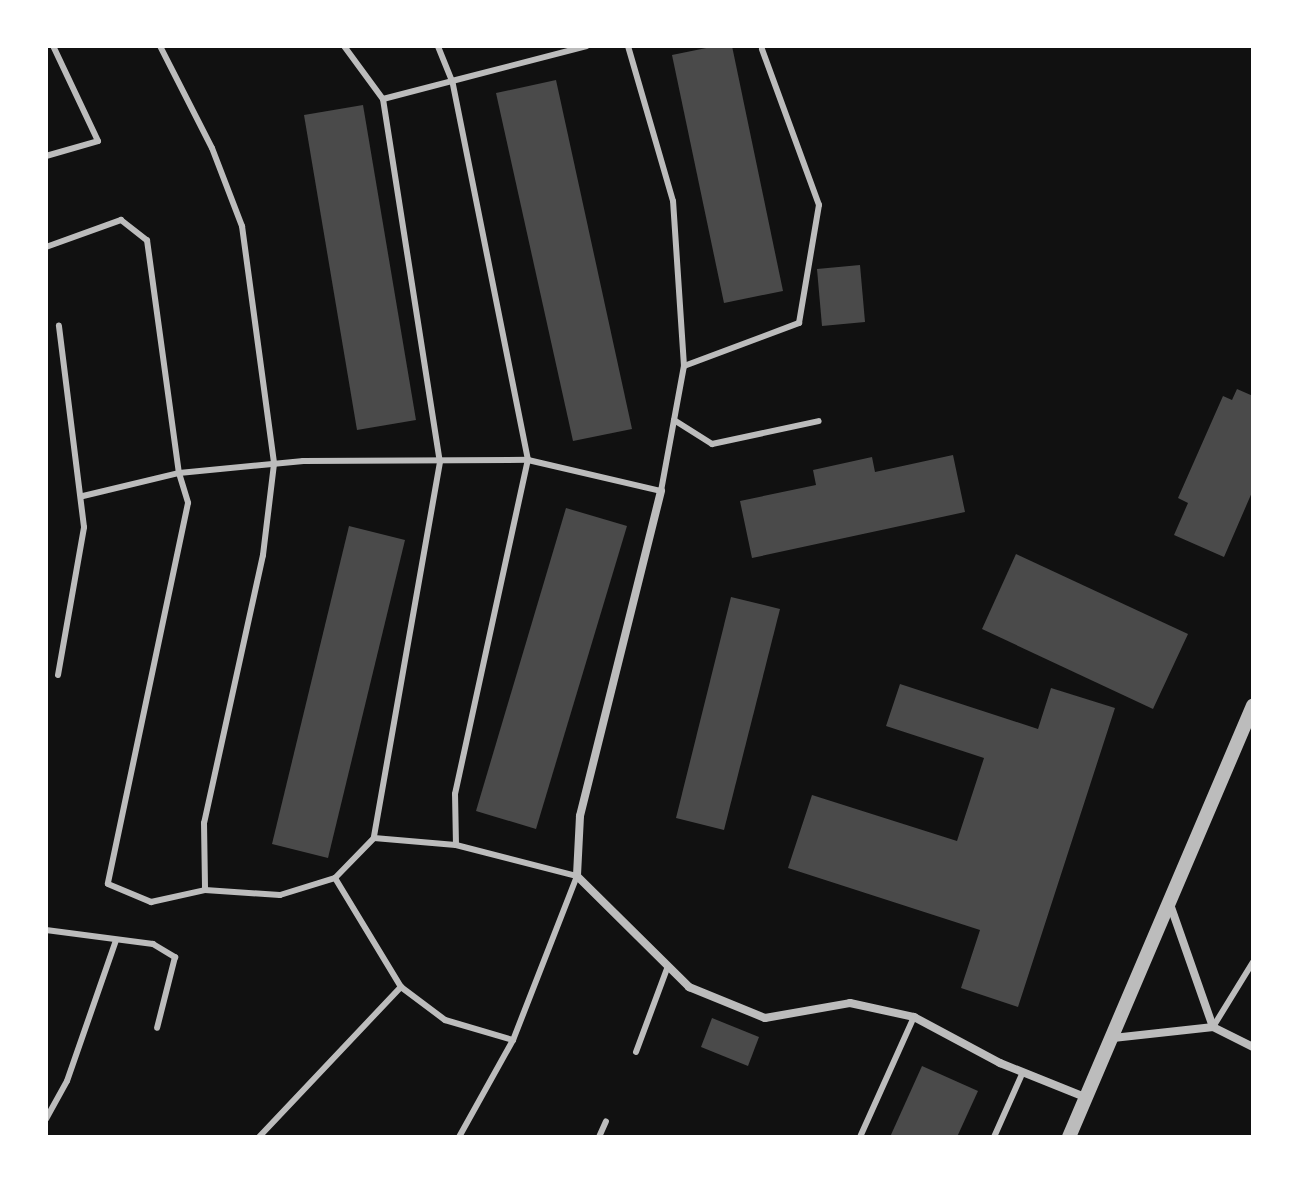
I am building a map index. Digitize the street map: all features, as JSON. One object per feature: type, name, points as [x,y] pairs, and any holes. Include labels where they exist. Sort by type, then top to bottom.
[{"type":"street","points":[[661,491],[580,816],[577,876],[689,987],[765,1018],[850,1003],[914,1017],[1023,1072],[1087,1098]]},
{"type":"street","points":[[1069,1137],[1253,706]]},
{"type":"street","points":[[1170,903],[1213,1027]]},
{"type":"street","points":[[1113,1038],[1213,1027],[1253,1047]]},
{"type":"lane","points":[[46,48],[53,46],[98,141],[46,156]]},
{"type":"lane","points":[[160,46],[212,148],[242,226],[274,464],[263,555],[204,823],[205,890]]},
{"type":"lane","points":[[46,247],[121,220],[147,240],[179,473],[188,503],[108,884],[151,902],[205,890],[280,895],[335,878],[374,838],[440,462],[383,99],[344,46]]},
{"type":"lane","points":[[438,46],[452,81],[528,460],[455,794],[456,845]]},
{"type":"lane","points":[[383,99],[587,46]]},
{"type":"lane","points":[[83,496],[179,473],[274,464],[528,460],[661,491],[684,366],[673,201],[628,46]]},
{"type":"lane","points":[[684,366],[799,323],[819,205],[762,49]]},
{"type":"lane","points":[[58,675],[84,527],[83,496],[59,326]]},
{"type":"lane","points":[[674,420],[712,444],[819,421]]},
{"type":"lane","points":[[374,838],[456,845],[577,876],[513,1040],[459,1137]]},
{"type":"lane","points":[[335,878],[401,987],[445,1020],[513,1040]]},
{"type":"lane","points":[[46,930],[153,944],[175,957],[157,1028]]},
{"type":"lane","points":[[46,1119],[67,1081],[116,940]]},
{"type":"lane","points":[[1213,1027],[1253,962]]},
{"type":"lane","points":[[636,1052],[668,966]]},
{"type":"lane","points":[[259,1137],[401,987]]},
{"type":"lane","points":[[860,1137],[914,1017]]},
{"type":"lane","points":[[994,1137],[1023,1072]]},
{"type":"lane","points":[[599,1137],[606,1121]]},
{"type":"building","points":[[732,46],[783,291],[724,303],[672,55]]},
{"type":"building","points":[[556,80],[632,429],[573,441],[496,93]]},
{"type":"building","points":[[363,105],[416,420],[357,430],[304,115]]},
{"type":"building","points":[[860,265],[865,322],[822,326],[817,269]]},
{"type":"building","points":[[1237,389],[1253,396],[1253,490],[1224,557],[1174,535],[1188,503],[1178,498],[1223,396],[1232,400]]},
{"type":"building","points":[[953,455],[965,512],[752,558],[740,501],[816,485],[813,470],[872,457],[875,472]]},
{"type":"building","points":[[566,508],[627,526],[536,829],[476,811]]},
{"type":"building","points":[[349,526],[405,540],[328,858],[272,844]]},
{"type":"building","points":[[1016,554],[1188,634],[1153,709],[982,629]]},
{"type":"building","points":[[731,597],[780,609],[724,830],[676,818]]},
{"type":"building","points":[[900,684],[1038,729],[1051,688],[1115,708],[1018,1007],[961,988],[980,930],[788,868],[812,795],[957,841],[984,758],[886,726]]},
{"type":"building","points":[[712,1018],[759,1037],[748,1066],[701,1047]]},
{"type":"building","points":[[922,1066],[978,1091],[957,1137],[890,1137]]}]
